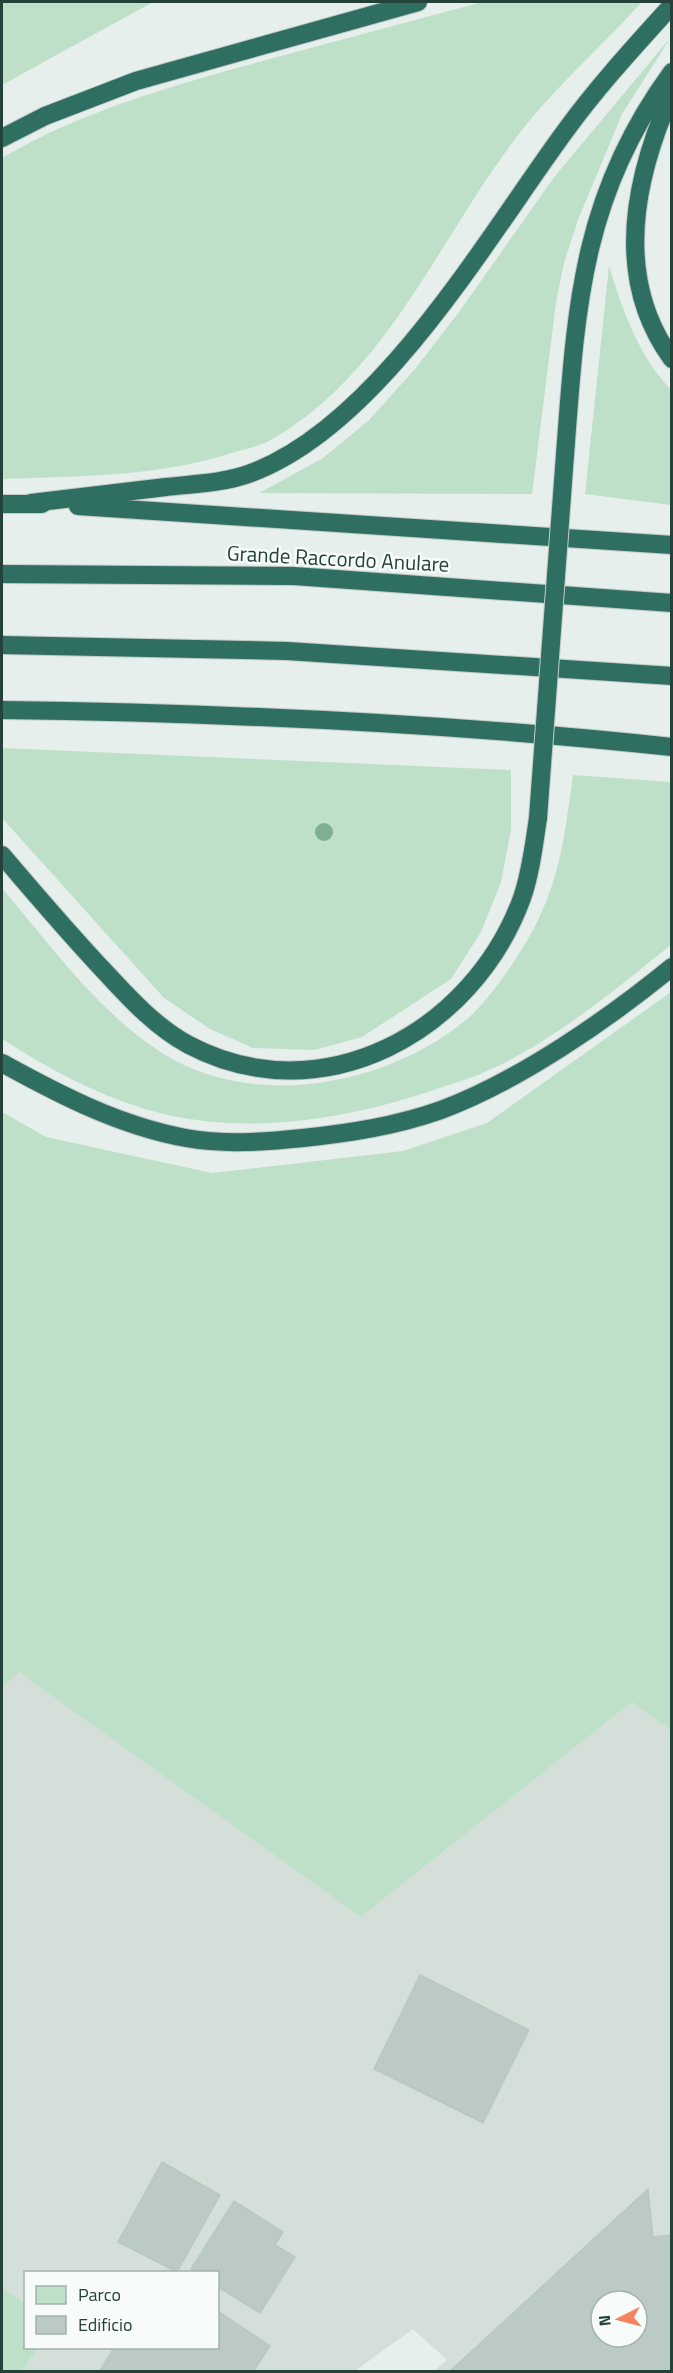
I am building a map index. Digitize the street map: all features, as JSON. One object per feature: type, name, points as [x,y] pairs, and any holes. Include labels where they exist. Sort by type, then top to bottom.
[{"type":"highway","points":[[2,138],[45,116],[136,81],[418,2]]},
{"type":"highway","points":[[2,504],[31,503],[236,477],[278,461],[315,437],[366,391],[427,322],[473,264],[592,95],[672,5]]},
{"type":"highway","points":[[2,855],[117,985],[173,1036],[214,1057],[238,1064],[306,1070],[361,1060],[390,1049],[415,1035],[453,1002],[489,959],[514,915],[527,878],[538,818],[577,307],[588,250],[620,160],[644,113],[672,72]]},
{"type":"highway","points":[[672,93],[653,137],[642,179],[635,253],[639,289],[646,312],[672,359]]},
{"type":"highway","points":[[31,503],[672,545]]},
{"type":"highway","name":"Grande Raccordo Anulare","points":[[2,573],[294,576],[672,603]]},
{"type":"highway","points":[[2,645],[288,651],[672,676]]},
{"type":"highway","points":[[2,710],[178,712],[349,720],[522,731],[672,747]]},
{"type":"highway","points":[[2,1063],[89,1107],[136,1125],[186,1138],[253,1143],[355,1132],[412,1120],[466,1100],[492,1087],[591,1026],[672,967]]},
{"type":"shaded area","points":[[28,1663],[361,1917],[632,1702],[671,1731],[671,2371],[434,2371],[447,2360],[413,2329],[355,2371],[22,2371],[37,2349],[219,2349],[219,2271],[24,2271],[24,2302],[2,2289],[2,1688]]},
{"type":"green space","points":[[2,2],[153,2],[2,85]]},
{"type":"green space","points":[[482,2],[642,2],[530,120],[499,161],[383,337],[350,376],[312,412],[269,441],[252,447],[207,460],[149,471],[2,479],[2,158],[97,112],[164,89]]},
{"type":"green space","points":[[671,37],[622,114],[578,220],[564,263],[556,302],[532,494],[259,493],[323,458],[369,420],[415,369],[459,312],[555,176]]},
{"type":"green space","points":[[609,266],[633,332],[649,362],[671,390],[671,505],[585,494]]},
{"type":"green space","points":[[2,748],[511,770],[511,830],[501,882],[481,932],[451,979],[362,1037],[315,1050],[253,1048],[210,1029],[164,998],[2,818]]},
{"type":"green space","points":[[573,775],[671,782],[671,945],[558,1031],[535,1046],[485,1072],[403,1100],[368,1109],[296,1121],[224,1123],[188,1119],[152,1111],[113,1098],[56,1071],[2,1039],[2,888],[57,955],[116,1018],[162,1053],[198,1071],[237,1082],[278,1085],[319,1083],[360,1074],[399,1061],[435,1042],[477,1010],[497,986],[525,945],[546,903],[552,885],[565,831]]},
{"type":"green space","points":[[671,992],[671,1731],[632,1702],[361,1917],[19,1672],[2,1688],[2,1112],[46,1137],[212,1173],[403,1151],[487,1123]]},
{"type":"green space","points":[[2,2289],[24,2302],[24,2349],[37,2349],[22,2371],[2,2371]]},
{"type":"building","points":[[420,1975],[529,2030],[483,2123],[374,2069]]},
{"type":"building","points":[[162,2162],[220,2195],[178,2271],[118,2242]]},
{"type":"building","points":[[648,2189],[653,2237],[672,2235],[672,2372],[449,2372]]},
{"type":"building","points":[[234,2201],[283,2232],[275,2245],[295,2257],[260,2313],[219,2288],[219,2271],[194,2271],[191,2269]]},
{"type":"building","points":[[219,2312],[270,2346],[253,2372],[99,2372],[113,2349],[219,2349]]}]
